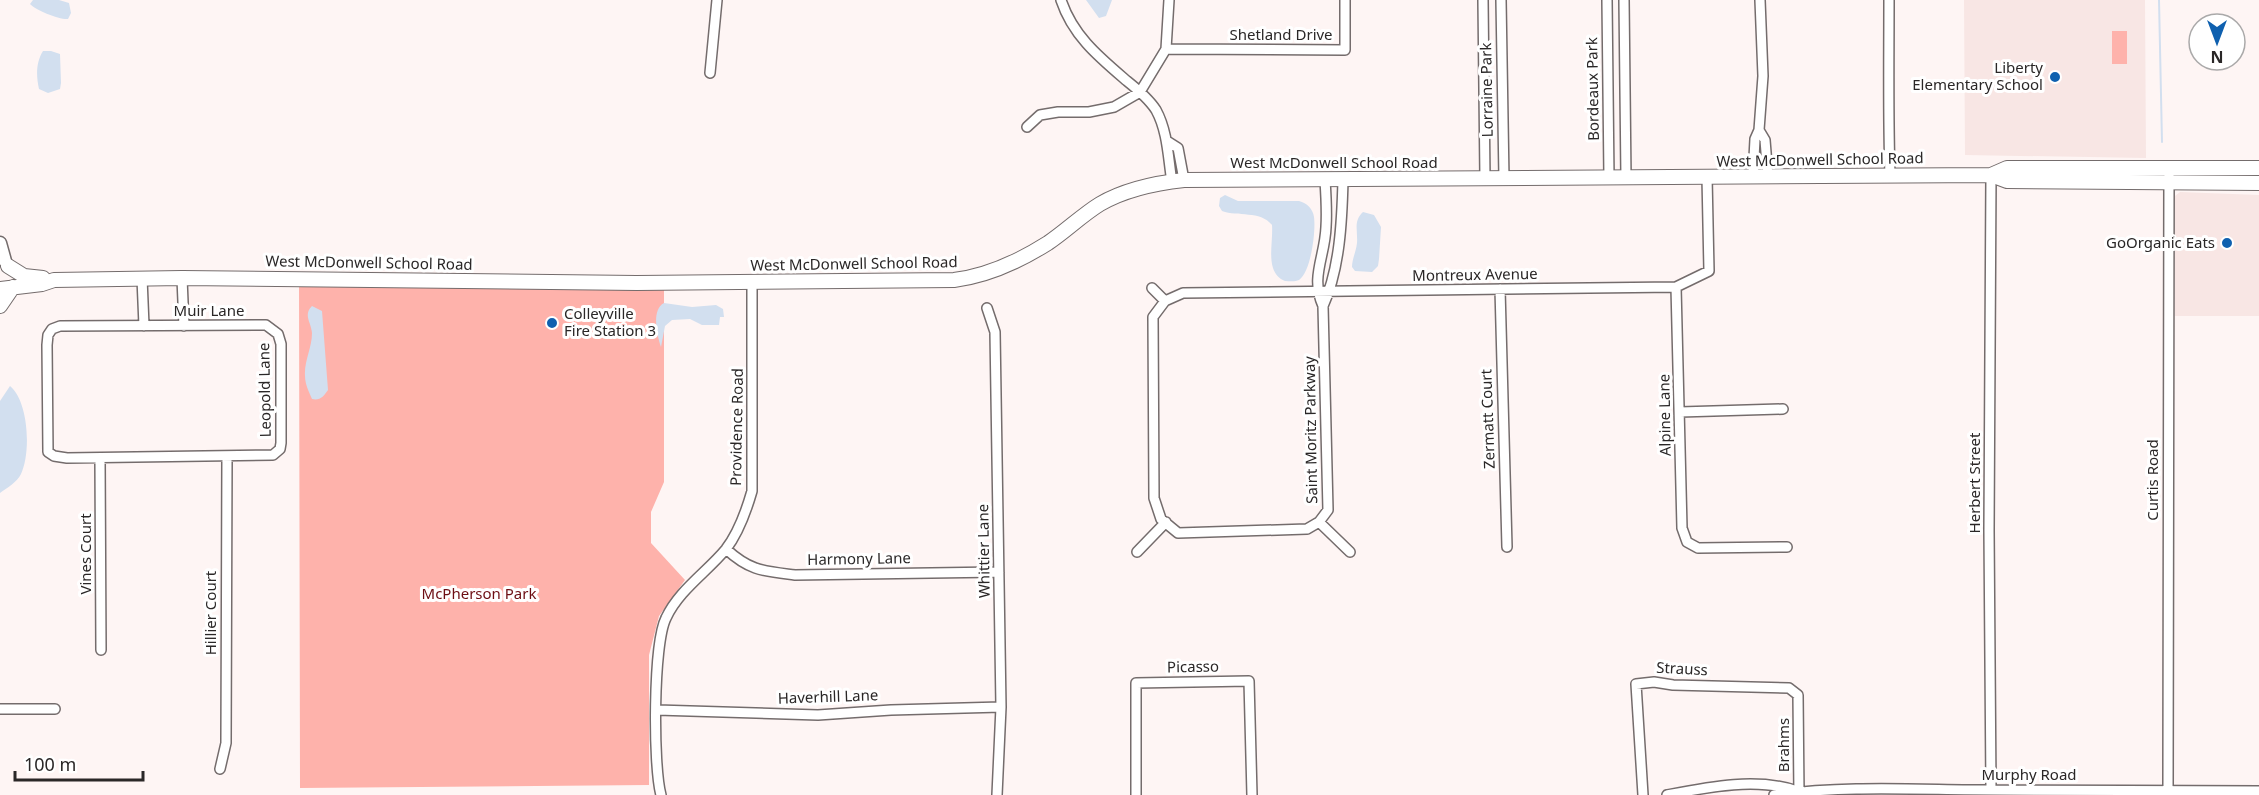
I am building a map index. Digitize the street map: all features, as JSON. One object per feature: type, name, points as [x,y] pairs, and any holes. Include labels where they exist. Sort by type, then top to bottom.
[{"type":"main road","name":"West McDonwell School Road","points":[[5,288],[54,280],[142,278],[838,282],[969,278],[1038,249],[1102,203],[1143,188],[1178,181],[1991,175],[2007,168],[2259,183]]},
{"type":"main road","name":"West McDonwell School Road","points":[[2169,176],[2259,168]]},
{"type":"main road","name":"West McDonwell School Road","points":[[4,262],[24,276],[54,280]]},
{"type":"main road","points":[[0,306],[9,276],[4,262]]},
{"type":"street","points":[[710,74],[717,0]]},
{"type":"street","points":[[1061,0],[1075,31],[1156,110],[1167,141],[1178,148],[1178,181]]},
{"type":"street","points":[[1027,127],[1040,116],[1058,112],[1089,112],[1114,107],[1140,92],[1166,49],[1169,0]]},
{"type":"street","name":"Shetland Drive","points":[[1166,49],[1345,50],[1345,0]]},
{"type":"street","name":"Lorraine Park","points":[[1483,0],[1485,179]]},
{"type":"street","name":"Lorraine Park","points":[[1501,0],[1504,179]]},
{"type":"street","name":"Bordeaux Park","points":[[1607,0],[1609,178]]},
{"type":"street","name":"Bordeaux Park","points":[[1624,0],[1626,178]]},
{"type":"street","points":[[1753,177],[1755,139],[1759,130],[1762,76],[1760,0]]},
{"type":"street","points":[[1889,0],[1891,61],[1887,113],[1890,175]]},
{"type":"street","points":[[1759,130],[1765,140],[1768,177]]},
{"type":"street","points":[[1609,137],[1625,137]]},
{"type":"street","points":[[1485,141],[1503,141]]},
{"type":"street","name":"Herbert Street","points":[[1991,175],[1989,541],[1991,790]]},
{"type":"street","name":"Curtis Road","points":[[2168,793],[2169,176]]},
{"type":"street","name":"Montreux Avenue","points":[[1165,301],[1183,293],[1676,287],[1708,271],[1707,177]]},
{"type":"street","name":"Saint Moritz Parkway","points":[[1166,522],[1178,532],[1307,529],[1319,522],[1328,510],[1323,306],[1317,291],[1327,225],[1325,180]]},
{"type":"street","name":"Saint Moritz Parkway","points":[[1323,306],[1330,291],[1342,228],[1343,180]]},
{"type":"street","points":[[0,243],[4,262]]},
{"type":"street","points":[[142,278],[144,326]]},
{"type":"street","points":[[183,278],[184,326]]},
{"type":"street","name":"Providence Road","points":[[661,795],[656,757],[658,656],[666,618],[687,588],[726,549],[742,523],[752,491],[752,282]]},
{"type":"street","name":"Alpine Lane","points":[[1676,287],[1682,528],[1687,542],[1698,548],[1787,547]]},
{"type":"street","points":[[1137,552],[1166,522],[1161,519],[1154,498],[1153,340],[1153,317],[1165,301],[1152,288]]},
{"type":"street","name":"Zermatt Court","points":[[1500,289],[1507,547]]},
{"type":"street","name":"Whittier Lane","points":[[987,308],[995,332],[1000,707],[997,795]]},
{"type":"street","name":"Muir Lane","points":[[100,458],[67,458],[54,456],[48,452],[47,345],[48,335],[52,328],[60,326],[266,325],[273,328]]},
{"type":"street","name":"Leopold Lane","points":[[227,456],[268,456],[277,452],[281,443],[280,345],[278,334],[273,328]]},
{"type":"street","points":[[1680,411],[1783,409]]},
{"type":"street","points":[[100,458],[227,456]]},
{"type":"street","name":"Hillier Court","points":[[220,769],[226,743],[227,456]]},
{"type":"street","name":"Vines Court","points":[[100,458],[101,650]]},
{"type":"street","points":[[1319,522],[1350,552]]},
{"type":"street","name":"Harmony Lane","points":[[726,549],[741,563],[762,571],[795,574],[999,572]]},
{"type":"street","name":"Picasso","points":[[1136,795],[1136,683],[1249,681],[1252,795]]},
{"type":"street","name":"Strauss","points":[[1643,795],[1636,684],[1654,682],[1673,685],[1789,688],[1798,695]]},
{"type":"street","name":"Brahms","points":[[1798,695],[1799,793]]},
{"type":"street","name":"Haverhill Lane","points":[[657,710],[818,715],[1000,707]]},
{"type":"street","points":[[0,709],[54,709]]},
{"type":"street","name":"Murphy Road","points":[[1667,795],[1730,786],[1756,785],[1781,786],[1799,793]]},
{"type":"street","name":"Murphy Road","points":[[1774,795],[1911,788],[2031,793],[2259,791]]},
{"type":"shaded area","name":"Liberty Elementary School","points":[[1964,0],[2145,0],[2146,158],[1965,155]]},
{"type":"shaded area","points":[[2180,192],[2259,195],[2259,316],[2175,316],[2175,196]]},
{"type":"green space","points":[[2112,31],[2127,31],[2127,64],[2112,64]]},
{"type":"green space","name":"McPherson Park","points":[[299,279],[664,282],[664,482],[651,512],[651,543],[685,580],[659,616],[649,655],[649,785],[300,788]]},
{"type":"water","points":[[33,0],[59,0],[69,3],[71,13],[68,19],[64,19],[42,12],[30,4]]},
{"type":"water","points":[[1086,0],[1112,0],[1106,16],[1099,18]]},
{"type":"water","points":[[43,51],[60,54],[60,89],[48,93],[39,89],[37,79],[38,64]]},
{"type":"water","points":[[1225,195],[1238,201],[1299,201],[1309,207],[1314,217],[1313,241],[1307,269],[1299,280],[1285,281],[1279,278],[1274,270],[1271,258],[1272,225],[1261,217],[1222,211],[1219,206],[1220,198]]},
{"type":"water","points":[[1363,212],[1374,215],[1381,227],[1378,266],[1372,272],[1355,271],[1352,267],[1357,243],[1357,223]]},
{"type":"water","points":[[664,303],[692,307],[716,305],[723,309],[724,317],[720,317],[719,325],[702,325],[690,319],[672,320],[665,326],[661,347],[656,317],[657,311]]},
{"type":"water","points":[[312,306],[322,311],[328,390],[322,398],[317,399],[312,399],[305,376],[312,333],[308,312]]},
{"type":"water","points":[[10,386],[21,404],[24,415],[26,454],[19,477],[0,493],[0,401]]},
{"type":"waterway","points":[[2159,0],[2162,142]]},
{"type":"place","name":"Liberty Elementary School","points":[[2055,77]]},
{"type":"place","name":"GoOrganic Eats","points":[[2227,243]]},
{"type":"place","name":"Colleyville Fire Station 3","points":[[552,323]]}]
